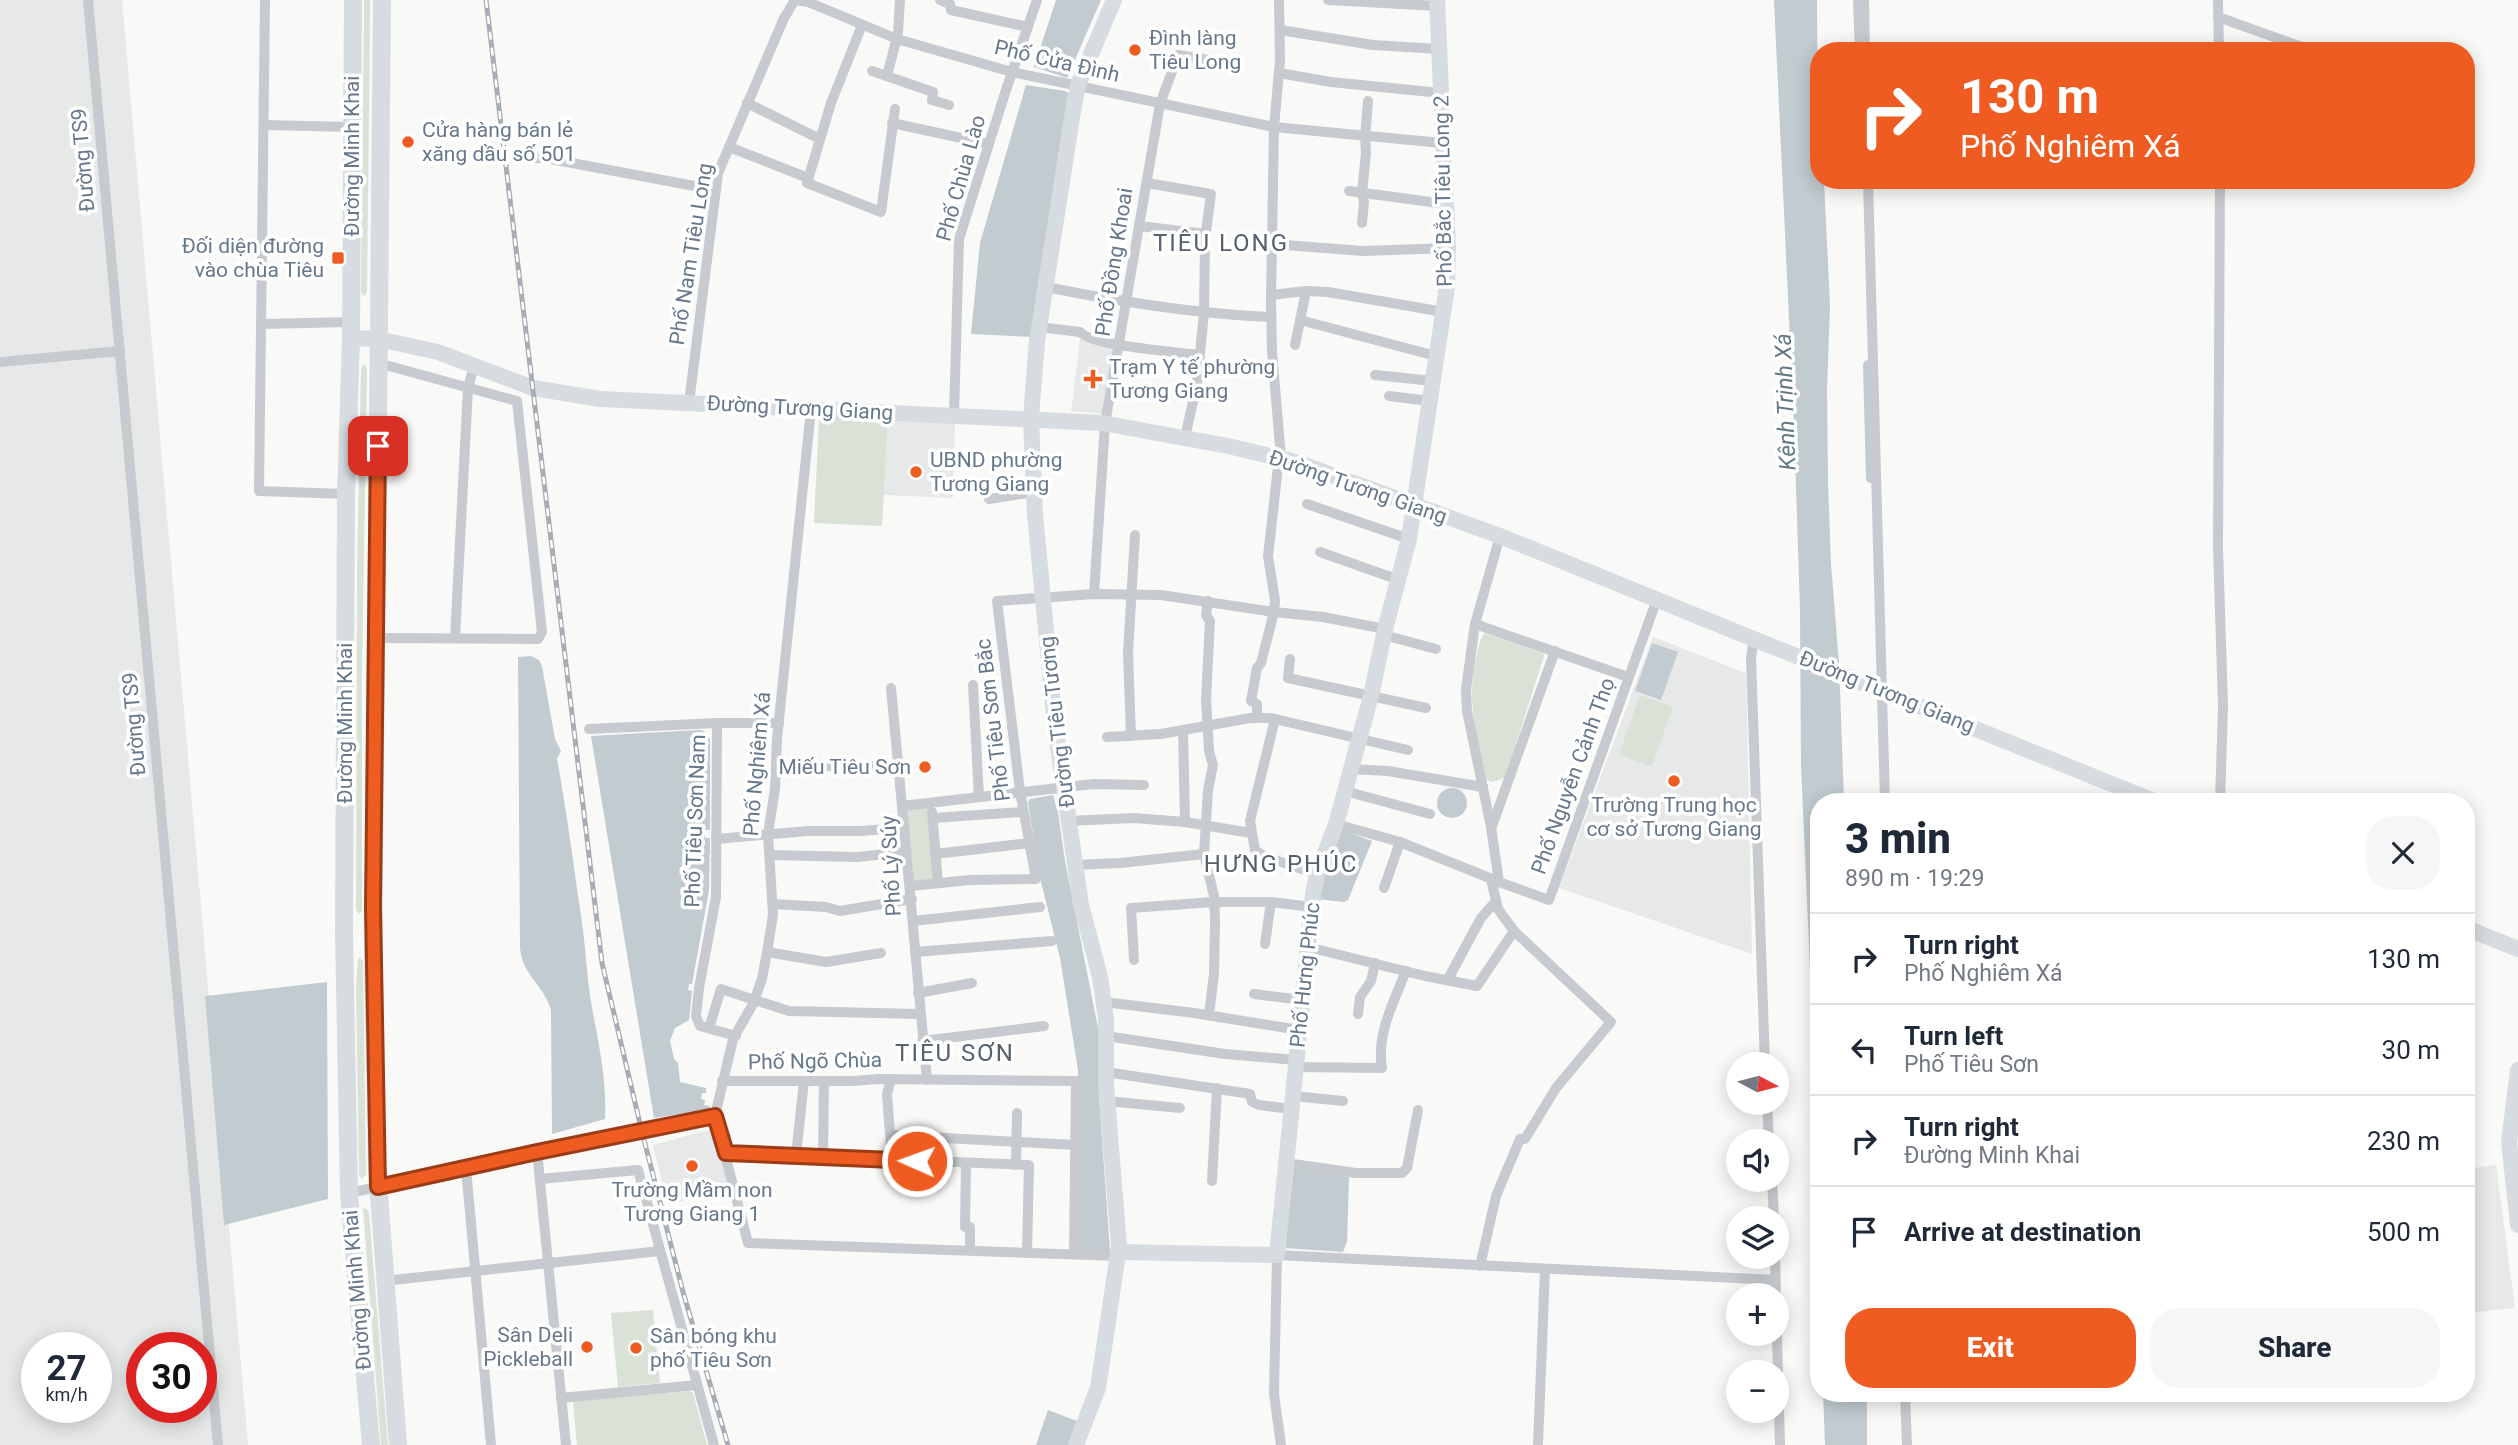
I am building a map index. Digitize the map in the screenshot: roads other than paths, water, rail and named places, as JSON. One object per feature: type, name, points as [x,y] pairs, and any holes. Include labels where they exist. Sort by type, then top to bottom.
[{"type":"main road","name":"Đường Minh Khai","points":[[353,0],[351,330],[346,494],[344,933],[349,1193],[372,1445]]},
{"type":"main road","name":"Đường Minh Khai","points":[[382,0],[373,933],[378,1187],[398,1445]]},
{"type":"main road","points":[[344,933],[373,933]]},
{"type":"street","name":"Đường TS9","points":[[88,0],[218,1445]]},
{"type":"street","points":[[265,0],[258,491],[346,494]]},
{"type":"street","name":"Phố Cửa Đình","points":[[795,0],[808,2],[897,38],[1012,72],[1274,127],[1442,143]]},
{"type":"street","name":"Phố Nam Tiêu Long","points":[[689,403],[718,173],[783,18],[795,0]]},
{"type":"street","points":[[887,76],[897,38],[900,0]]},
{"type":"street","points":[[940,0],[950,4],[951,10],[1028,27]]},
{"type":"street","name":"Phố Chùa Lào","points":[[954,415],[960,239],[1037,0]]},
{"type":"street","name":"Đường Tiêu Tương","points":[[1076,1445],[1098,1388],[1118,1254],[1118,1218],[1107,1101],[1104,1002],[1081,905],[1063,789],[1043,597],[1031,418],[1039,327],[1078,85],[1114,0]]},
{"type":"street","points":[[1256,718],[1257,704],[1251,701],[1275,600],[1268,556],[1280,458],[1271,317],[1279,0]]},
{"type":"street","points":[[1328,0],[1437,3]]},
{"type":"street","points":[[1864,0],[1865,42]]},
{"type":"street","points":[[2218,0],[2219,42]]},
{"type":"street","name":"Phố Bắc Tiêu Long 2","points":[[1416,507],[1448,274],[1437,3]]},
{"type":"street","points":[[2218,18],[2287,42]]},
{"type":"street","points":[[862,25],[820,139],[807,183],[881,212],[895,108]]},
{"type":"street","points":[[1280,30],[1373,45],[1439,48]]},
{"type":"street","name":"Phố Đồng Khoai","points":[[1094,594],[1105,424],[1160,104],[1178,55],[1238,65]]},
{"type":"street","points":[[872,71],[933,92],[932,100],[949,105]]},
{"type":"street","points":[[1279,73],[1331,82],[1441,93]]},
{"type":"street","points":[[1362,223],[1368,101]]},
{"type":"street","points":[[747,103],[820,139]]},
{"type":"street","points":[[892,123],[989,144]]},
{"type":"street","points":[[265,125],[352,127]]},
{"type":"street","points":[[729,147],[808,178]]},
{"type":"street","points":[[536,158],[716,190]]},
{"type":"street","points":[[1146,183],[1212,194],[1206,234],[1204,313],[1195,395],[1185,438]]},
{"type":"street","points":[[1868,189],[1885,793]]},
{"type":"street","points":[[2220,189],[2217,547],[2223,706],[2220,793]]},
{"type":"street","points":[[1349,191],[1446,204]]},
{"type":"street","points":[[1139,226],[1206,234]]},
{"type":"street","points":[[1272,244],[1363,251],[1448,248]]},
{"type":"street","points":[[1046,287],[1127,303],[1204,313],[1271,317]]},
{"type":"street","points":[[1271,295],[1306,291],[1328,292],[1444,312]]},
{"type":"street","points":[[1295,345],[1306,291]]},
{"type":"street","points":[[1300,320],[1436,356]]},
{"type":"street","points":[[262,324],[351,330]]},
{"type":"street","points":[[1039,327],[1080,332],[1086,338],[1120,344],[1199,355]]},
{"type":"street","name":"Đường Tương Giang","points":[[351,330],[378,339],[438,352],[533,388],[601,399],[1031,418],[1105,424],[1280,458],[1500,536],[2134,793]]},
{"type":"street","points":[[0,362],[120,351]]},
{"type":"street","points":[[376,638],[538,639],[542,632],[517,401],[378,363]]},
{"type":"street","points":[[455,638],[468,388],[474,366]]},
{"type":"street","points":[[1375,375],[1433,381]]},
{"type":"street","points":[[1389,396],[1430,401]]},
{"type":"street","name":"Phố Nghiêm Xá","points":[[811,409],[768,834],[773,904],[767,952],[755,998],[736,1036],[722,1081],[715,1116],[748,1243],[1118,1254]]},
{"type":"street","points":[[989,499],[1034,492]]},
{"type":"street","points":[[1307,504],[1409,539]]},
{"type":"street","name":"Phố Hưng Phúc","points":[[1277,1255],[1317,874],[1336,824],[1360,738],[1416,507]]},
{"type":"street","points":[[1131,736],[1128,653],[1135,535]]},
{"type":"street","name":"Phố Nguyễn Cảnh Thọ","points":[[1500,536],[1475,624],[1468,664],[1466,711],[1491,827],[1495,880],[1549,900],[1657,599]]},
{"type":"street","points":[[1320,552],[1399,580]]},
{"type":"street","points":[[1043,597],[1130,594],[1208,601],[1323,617],[1384,632],[1436,649]]},
{"type":"street","name":"Phố Tiêu Sơn Bắc","points":[[937,883],[1036,879],[1020,792],[998,601],[1043,597]]},
{"type":"street","points":[[1208,601],[1206,615],[1210,621],[1207,726],[1213,765],[1204,854],[1214,902],[1214,974],[1209,1015]]},
{"type":"street","points":[[1475,624],[1628,677]]},
{"type":"street","points":[[1754,638],[1752,672],[1765,1052]]},
{"type":"street","points":[[1491,827],[1555,651]]},
{"type":"street","points":[[1290,659],[1288,678],[1426,708]]},
{"type":"street","points":[[973,685],[979,797]]},
{"type":"street","points":[[891,688],[902,806]]},
{"type":"street","points":[[1107,737],[1183,730],[1256,718],[1275,719],[1408,750]]},
{"type":"street","points":[[1275,719],[1250,821],[1255,850],[1263,856],[1317,874]]},
{"type":"street","points":[[589,729],[717,723]]},
{"type":"street","name":"Phố Tiêu Sơn Nam","points":[[709,1028],[698,1025],[696,1013],[701,970],[716,897],[717,723],[779,723]]},
{"type":"street","points":[[1183,730],[1185,822]]},
{"type":"street","points":[[776,766],[899,766]]},
{"type":"street","points":[[1351,769],[1388,771],[1483,787]]},
{"type":"street","name":"Phố Lý Súy","points":[[926,1080],[902,806],[1101,783],[1144,785]]},
{"type":"street","points":[[1345,790],[1401,800],[1430,814]]},
{"type":"street","points":[[911,886],[937,883],[932,802]]},
{"type":"street","points":[[933,818],[1023,812]]},
{"type":"street","points":[[1068,821],[1133,818],[1185,822],[1251,833]]},
{"type":"street","points":[[1336,824],[1400,842],[1495,880],[1498,909],[1514,931],[1611,1023],[1556,1088],[1525,1139],[1520,1139],[1496,1196],[1480,1266]]},
{"type":"street","points":[[716,839],[905,828]]},
{"type":"street","points":[[1384,888],[1400,842]]},
{"type":"street","points":[[935,854],[1030,843]]},
{"type":"street","points":[[770,855],[858,857],[907,852]]},
{"type":"street","points":[[1075,865],[1204,854]]},
{"type":"street","points":[[773,904],[826,907],[840,911],[912,899]]},
{"type":"street","points":[[1265,944],[1271,901]]},
{"type":"street","points":[[1134,960],[1131,908],[1271,901],[1312,906]]},
{"type":"street","points":[[1448,979],[1481,918],[1496,901]]},
{"type":"street","points":[[913,921],[1040,907]]},
{"type":"street","points":[[1308,947],[1477,986],[1514,931]]},
{"type":"street","points":[[2475,932],[2518,949]]},
{"type":"street","points":[[915,952],[1052,941]]},
{"type":"street","points":[[767,952],[826,962],[881,953]]},
{"type":"street","points":[[1358,1014],[1360,997],[1371,981],[1375,963]]},
{"type":"street","points":[[1106,1036],[1296,1063],[1382,1068],[1382,1039],[1406,971]]},
{"type":"street","points":[[918,993],[972,983]]},
{"type":"street","points":[[736,1036],[709,1028],[721,989],[789,1011],[920,1014]]},
{"type":"street","points":[[1254,994],[1302,1000]]},
{"type":"street","points":[[1104,1002],[1299,1030]]},
{"type":"street","points":[[922,1041],[1044,1026]]},
{"type":"street","points":[[2518,1070],[2514,1142],[2518,1225]]},
{"type":"street","points":[[1106,1072],[1250,1094],[1252,1102],[1259,1105],[1343,1101]]},
{"type":"street","points":[[891,1079],[887,1094],[892,1160]]},
{"type":"street","name":"Phố Ngõ Chùa","points":[[722,1081],[1076,1081],[1074,1145]]},
{"type":"street","points":[[796,1156],[804,1081]]},
{"type":"street","points":[[823,1158],[824,1081]]},
{"type":"street","points":[[1212,1181],[1217,1088]]},
{"type":"street","points":[[1107,1101],[1180,1108]]},
{"type":"street","points":[[1286,1163],[1356,1173],[1402,1173],[1407,1168],[1418,1110]]},
{"type":"street","points":[[1016,1165],[1017,1114]]},
{"type":"street","points":[[349,1193],[715,1116]]},
{"type":"street","points":[[891,1135],[1074,1145],[1074,1254]]},
{"type":"street","points":[[537,1152],[566,1445]]},
{"type":"street","points":[[726,1153],[1029,1165],[1027,1252]]},
{"type":"street","points":[[966,1163],[965,1227],[970,1227],[970,1250]]},
{"type":"street","points":[[466,1168],[491,1445]]},
{"type":"street","points":[[540,1179],[638,1170],[714,1445]]},
{"type":"street","points":[[384,1281],[660,1251]]},
{"type":"street","points":[[1118,1254],[1277,1255],[1775,1280]]},
{"type":"street","points":[[1277,1255],[1273,1394],[1281,1445]]},
{"type":"street","points":[[1538,1445],[1545,1269]]},
{"type":"street","points":[[1775,1269],[1775,1283]]},
{"type":"street","points":[[1777,1346],[1780,1445]]},
{"type":"street","points":[[561,1398],[697,1385]]},
{"type":"street","points":[[1905,1402],[1907,1445]]},
{"type":"waterway","points":[[1858,0],[1860,42]]},
{"type":"waterway","points":[[1868,365],[1871,478]]},
{"type":"railway","points":[[486,0],[602,963],[683,1292],[728,1445]]},
{"type":"place","name":"Đình làng Tiêu Long","points":[[1135,50]]},
{"type":"place","name":"Cửa hàng bán lẻ xăng dầu số 501","points":[[408,142]]},
{"type":"place","name":"Đối diện đường vào chùa Tiêu","points":[[338,258]]},
{"type":"place","name":"Trạm Y tế phường Tương Giang","points":[[1093,379]]},
{"type":"place","name":"UBND phường Tương Giang","points":[[916,472]]},
{"type":"place","name":"Miếu Tiêu Sơn","points":[[925,767]]},
{"type":"place","name":"Trường Trung học cơ sở Tương Giang","points":[[1674,781]]},
{"type":"place","name":"Trường Mầm non Tương Giang 1","points":[[692,1166]]},
{"type":"place","name":"Sân Deli Pickleball","points":[[587,1347]]},
{"type":"place","name":"Sân bóng khu phố Tiêu Sơn","points":[[636,1348]]},
{"type":"district","name":"TIÊU LONG","points":[[1221,243]]},
{"type":"district","name":"HƯNG PHÚC","points":[[1281,864]]},
{"type":"district","name":"TIÊU SƠN","points":[[955,1053]]},
{"type":"water label","name":"Kênh Trịnh Xá","points":[[1785,402]]}]
